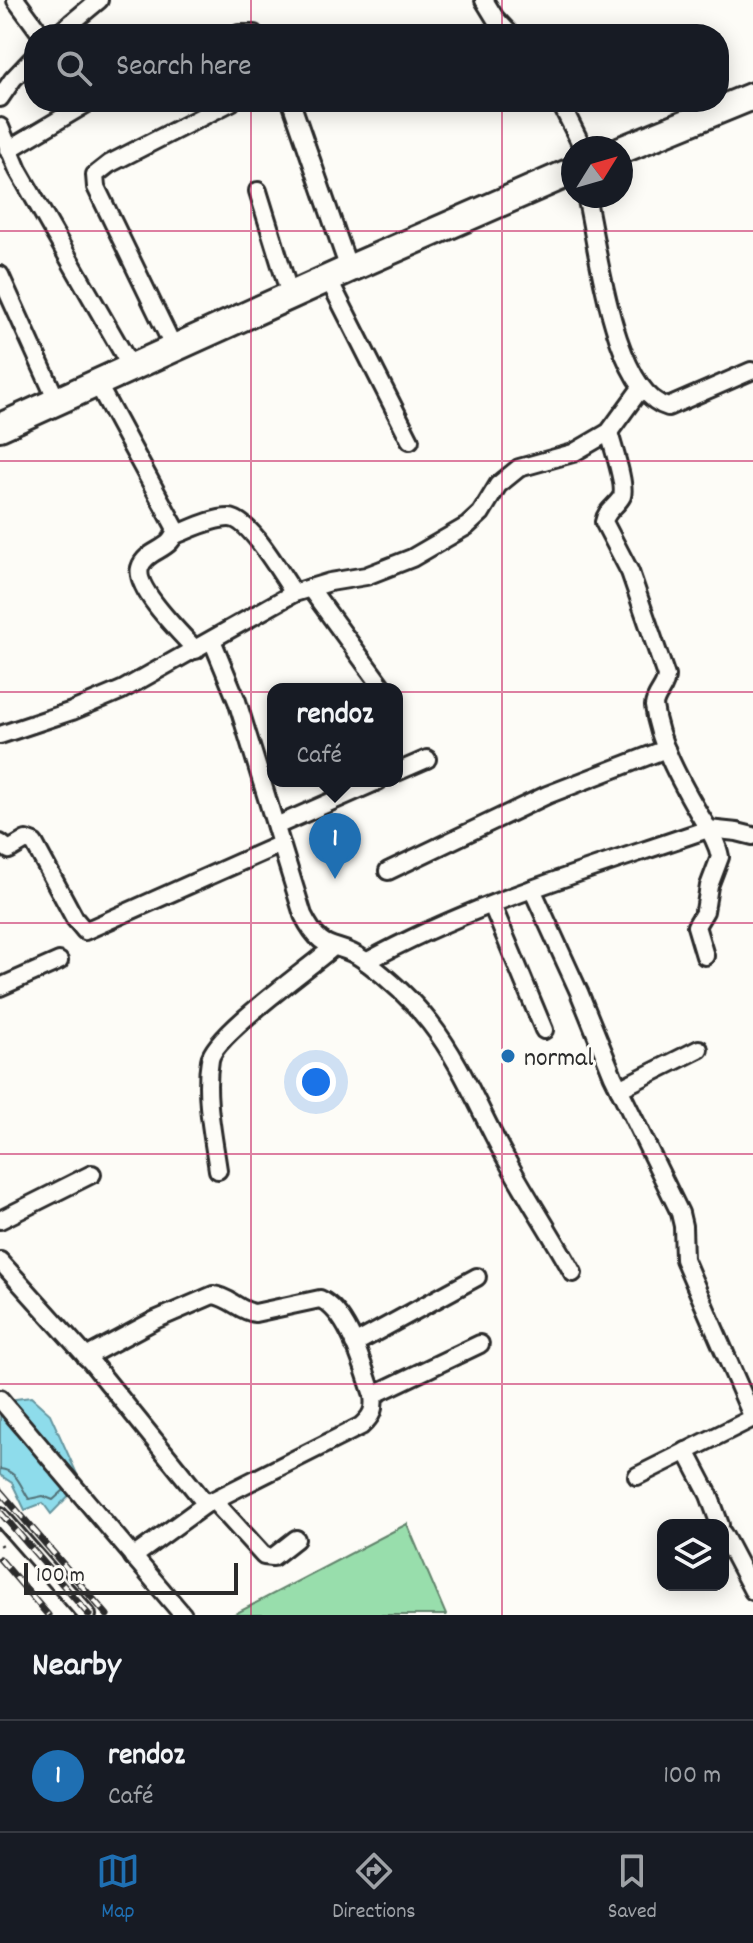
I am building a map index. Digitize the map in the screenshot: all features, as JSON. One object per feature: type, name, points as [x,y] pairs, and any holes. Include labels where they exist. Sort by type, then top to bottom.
[{"type":"highway","points":[[729,106],[753,96]]},
{"type":"highway","points":[[633,145],[714,112]]},
{"type":"highway","points":[[0,427],[561,176]]},
{"type":"street","points":[[16,0],[34,24]]},
{"type":"street","points":[[70,24],[99,0]]},
{"type":"street","points":[[484,0],[501,24]]},
{"type":"street","points":[[0,98],[24,67]]},
{"type":"street","points":[[8,150],[72,112]]},
{"type":"street","points":[[174,348],[96,187],[95,175],[109,164],[211,112]]},
{"type":"street","points":[[294,112],[338,274],[410,440]]},
{"type":"street","points":[[565,112],[577,136]]},
{"type":"street","points":[[0,127],[8,150],[131,367]]},
{"type":"street","points":[[258,191],[290,295]]},
{"type":"street","points":[[589,208],[617,335],[634,379],[641,388],[657,404],[668,407],[751,371]]},
{"type":"street","points":[[0,275],[57,401]]},
{"type":"street","points":[[97,383],[170,516],[175,535]]},
{"type":"street","points":[[0,735],[94,703],[302,590],[366,576],[412,558],[467,526],[481,513],[498,485],[519,468],[573,453],[609,432],[641,388]]},
{"type":"street","points":[[609,432],[623,491],[618,502],[607,512],[604,522],[630,572],[666,676],[666,683],[654,700],[666,749],[720,857],[709,886],[705,911],[695,930],[705,956]]},
{"type":"street","points":[[196,650],[156,604],[140,576],[140,568],[175,535],[232,518],[241,521],[379,683]]},
{"type":"street","points":[[212,640],[237,701],[310,930],[332,948],[353,954],[366,962],[411,1002],[449,1050],[505,1158],[573,1273]]},
{"type":"street","points":[[388,871],[547,795],[666,749]]},
{"type":"street","points":[[403,769],[427,759]]},
{"type":"street","points":[[276,826],[364,787]]},
{"type":"street","points":[[366,962],[427,931],[532,889],[708,829],[753,836]]},
{"type":"street","points":[[0,843],[9,850],[26,840],[34,843],[75,919],[85,931],[281,844]]},
{"type":"street","points":[[532,889],[619,1089],[680,1213],[684,1259],[753,1418],[637,1476]]},
{"type":"street","points":[[492,905],[544,1030]]},
{"type":"street","points":[[218,1170],[211,1115],[210,1057],[226,1035],[332,948]]},
{"type":"street","points":[[0,987],[59,961]]},
{"type":"street","points":[[619,1089],[699,1049]]},
{"type":"street","points":[[0,1220],[92,1174]]},
{"type":"street","points":[[0,1261],[210,1502],[264,1556],[273,1557],[296,1539]]},
{"type":"street","points":[[354,1344],[477,1277]]},
{"type":"street","points":[[86,1357],[155,1320],[213,1295],[231,1300],[246,1312],[255,1313],[320,1299],[337,1311],[354,1344],[373,1395],[375,1407],[371,1417],[361,1426],[210,1502],[133,1557]]},
{"type":"street","points":[[373,1395],[480,1344]]},
{"type":"street","points":[[0,1399],[183,1615]]},
{"type":"street","points":[[686,1451],[718,1519]]},
{"type":"street","points":[[0,1516],[87,1615]]},
{"type":"street","points":[[729,1545],[753,1591]]},
{"type":"green space","points":[[407,1524],[446,1615],[233,1615]]},
{"type":"water","points":[[31,1397],[50,1414],[81,1483],[51,1514],[43,1503],[25,1510],[12,1483],[0,1475],[0,1401]]},
{"type":"railway","points":[[0,1491],[107,1615]]},
{"type":"railway","points":[[0,1512],[89,1615]]},
{"type":"railway","points":[[0,1559],[48,1615]]},
{"type":"place","name":"rendoz","points":[[335,879]]},
{"type":"place","name":"normal","points":[[508,1056]]}]
